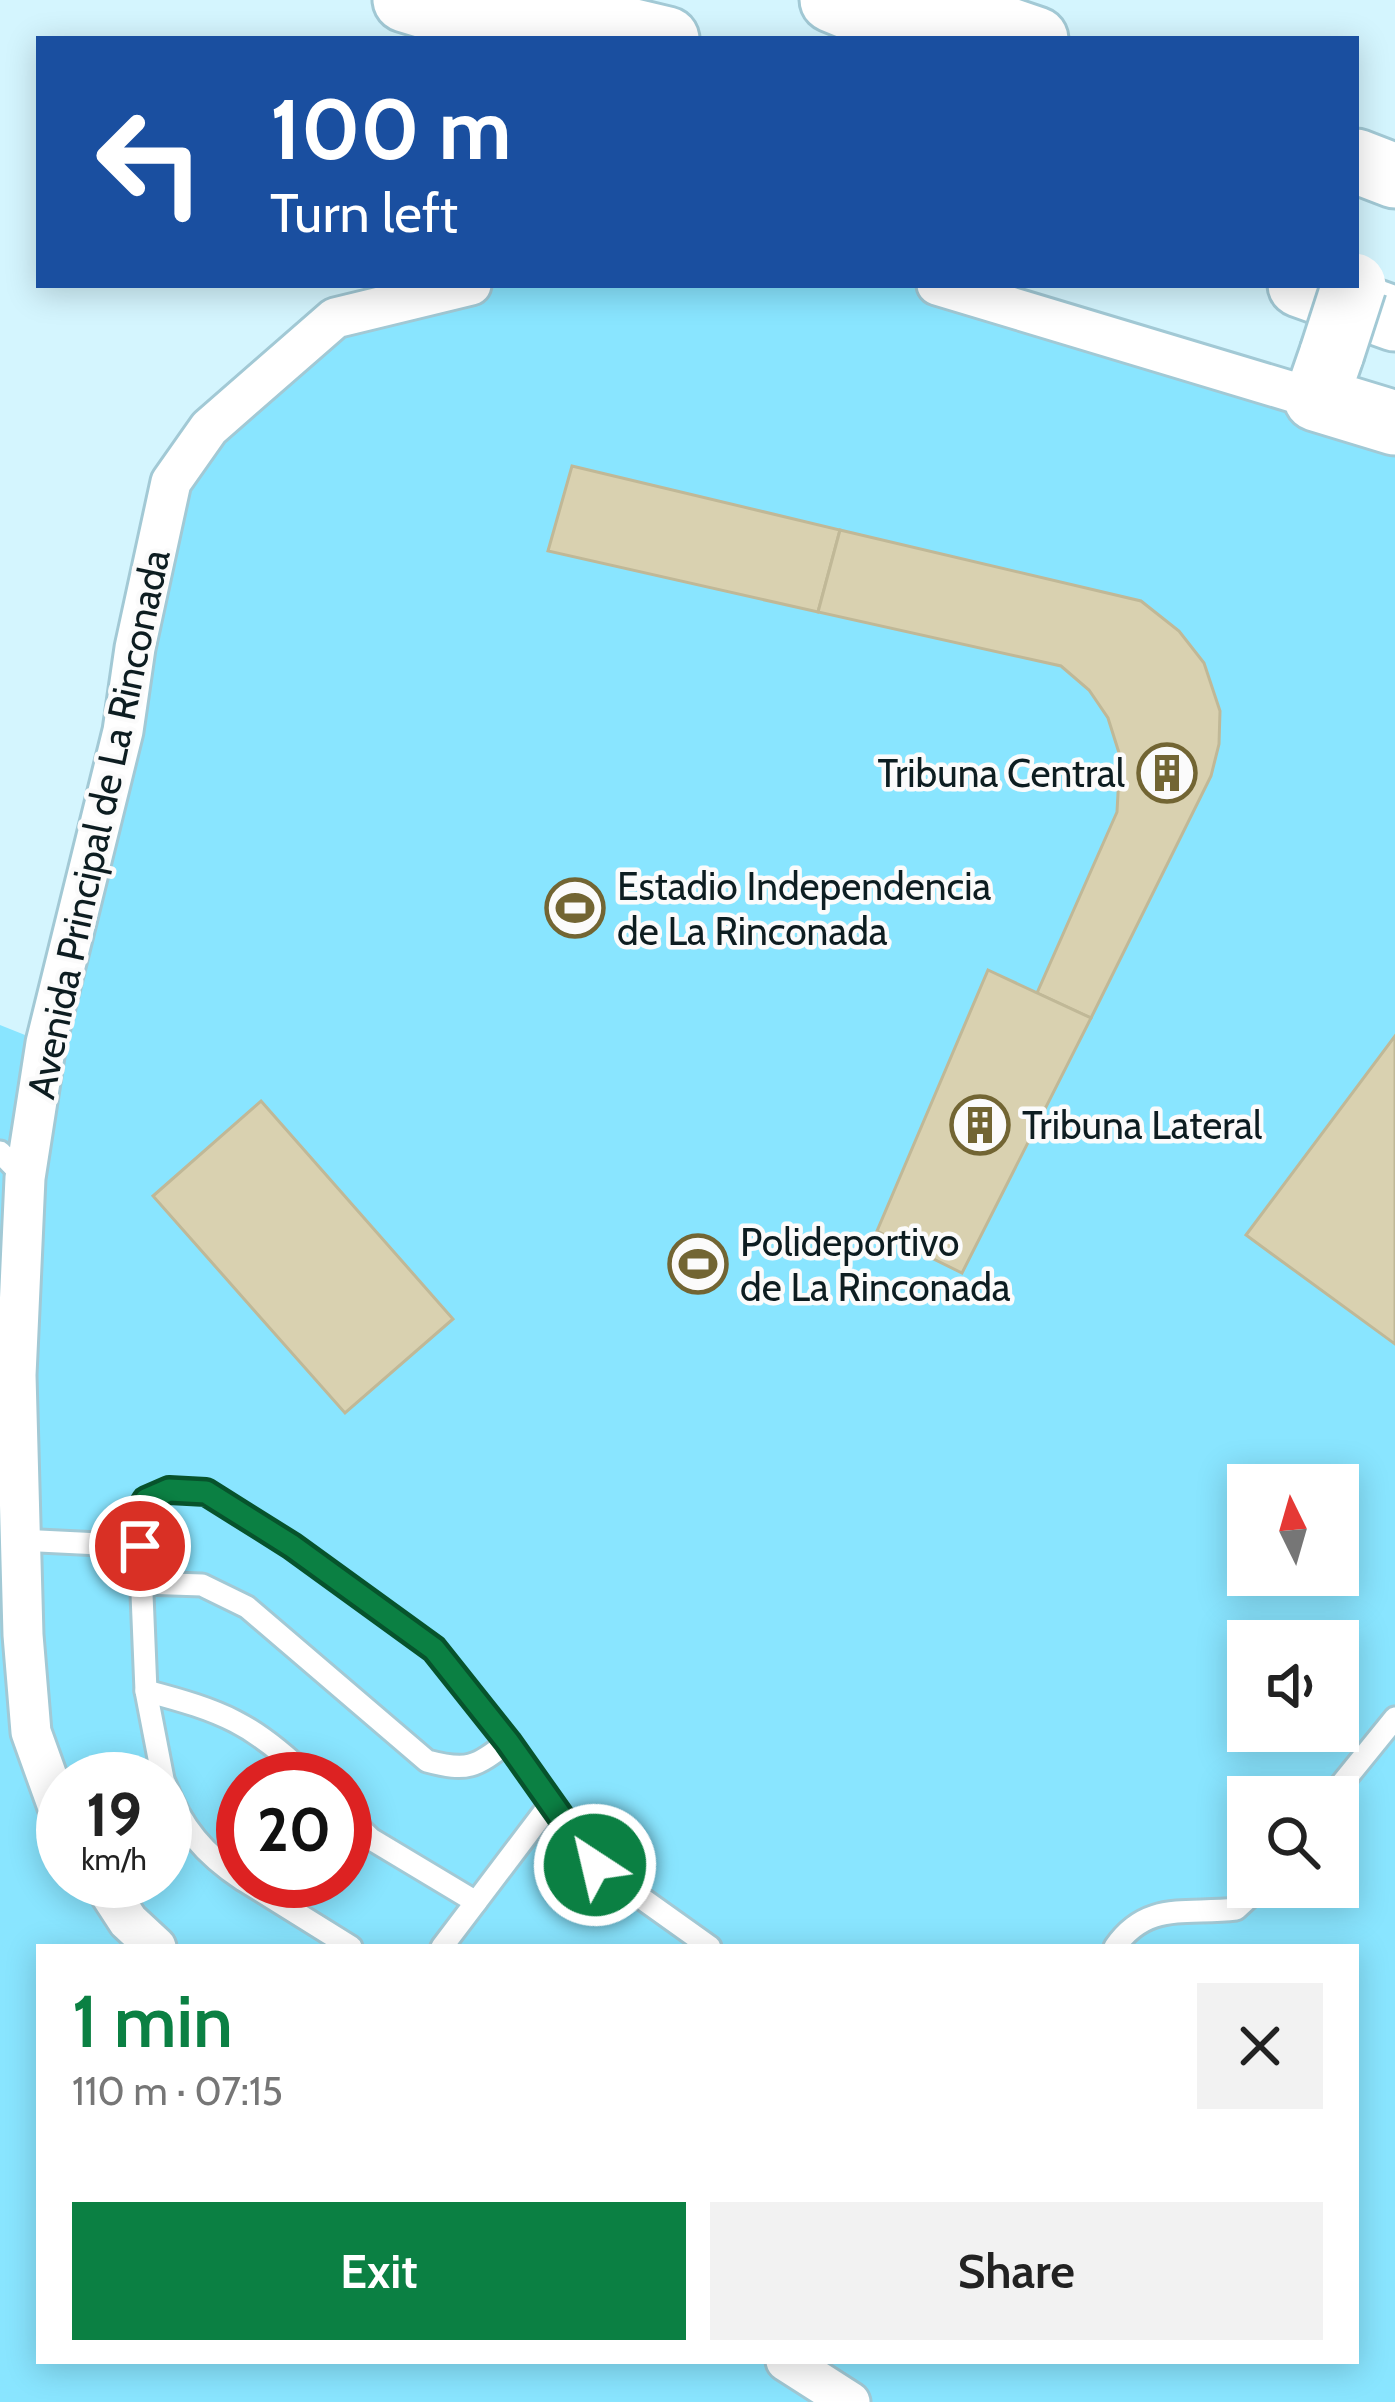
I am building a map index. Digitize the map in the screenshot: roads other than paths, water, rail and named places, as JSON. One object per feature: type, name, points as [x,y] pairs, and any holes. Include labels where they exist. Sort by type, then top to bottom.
[{"type":"main road","points":[[405,0],[524,36]]},
{"type":"main road","points":[[504,0],[654,36]]},
{"type":"main road","points":[[832,0],[920,36]]},
{"type":"main road","points":[[921,0],[1027,36]]},
{"type":"main road","points":[[1359,162],[1395,176]]},
{"type":"main road","points":[[1308,288],[1395,319]]},
{"type":"main road","points":[[1353,288],[1324,376],[1395,423]]},
{"type":"street","name":"Avenida Principal de La Rinconada","points":[[38,1752],[31,1732],[19,1540],[12,1165],[118,753],[170,482],[209,428],[335,318],[459,288]]},
{"type":"street","points":[[950,288],[1324,376]]},
{"type":"street","points":[[119,1908],[153,1944]]},
{"type":"street","points":[[791,2364],[850,2402]]},
{"type":"lane","points":[[158,1752],[146,1690],[136,1516],[146,1500],[169,1490],[206,1492],[292,1546],[434,1649],[508,1742],[595,1865],[706,1944]]},
{"type":"lane","points":[[19,1540],[140,1546]]},
{"type":"lane","points":[[142,1583],[202,1585],[247,1607],[427,1761],[460,1770],[481,1763],[508,1742]]},
{"type":"lane","points":[[146,1690],[216,1709],[268,1738],[282,1752]]},
{"type":"lane","points":[[1348,1776],[1395,1718]]},
{"type":"lane","points":[[444,1944],[551,1803]]},
{"type":"lane","points":[[192,1836],[216,1862]]},
{"type":"lane","points":[[372,1840],[476,1902]]},
{"type":"lane","points":[[289,1908],[346,1944]]},
{"type":"lane","points":[[1117,1944],[1136,1921],[1164,1912],[1237,1908]]},
{"type":"place","name":"Tribuna Central","points":[[1167,773]]},
{"type":"place","name":"Estadio Independencia de La Rinconada","points":[[575,908]]},
{"type":"place","name":"Tribuna Lateral","points":[[980,1125]]},
{"type":"place","name":"Polideportivo de La Rinconada","points":[[698,1264]]}]
